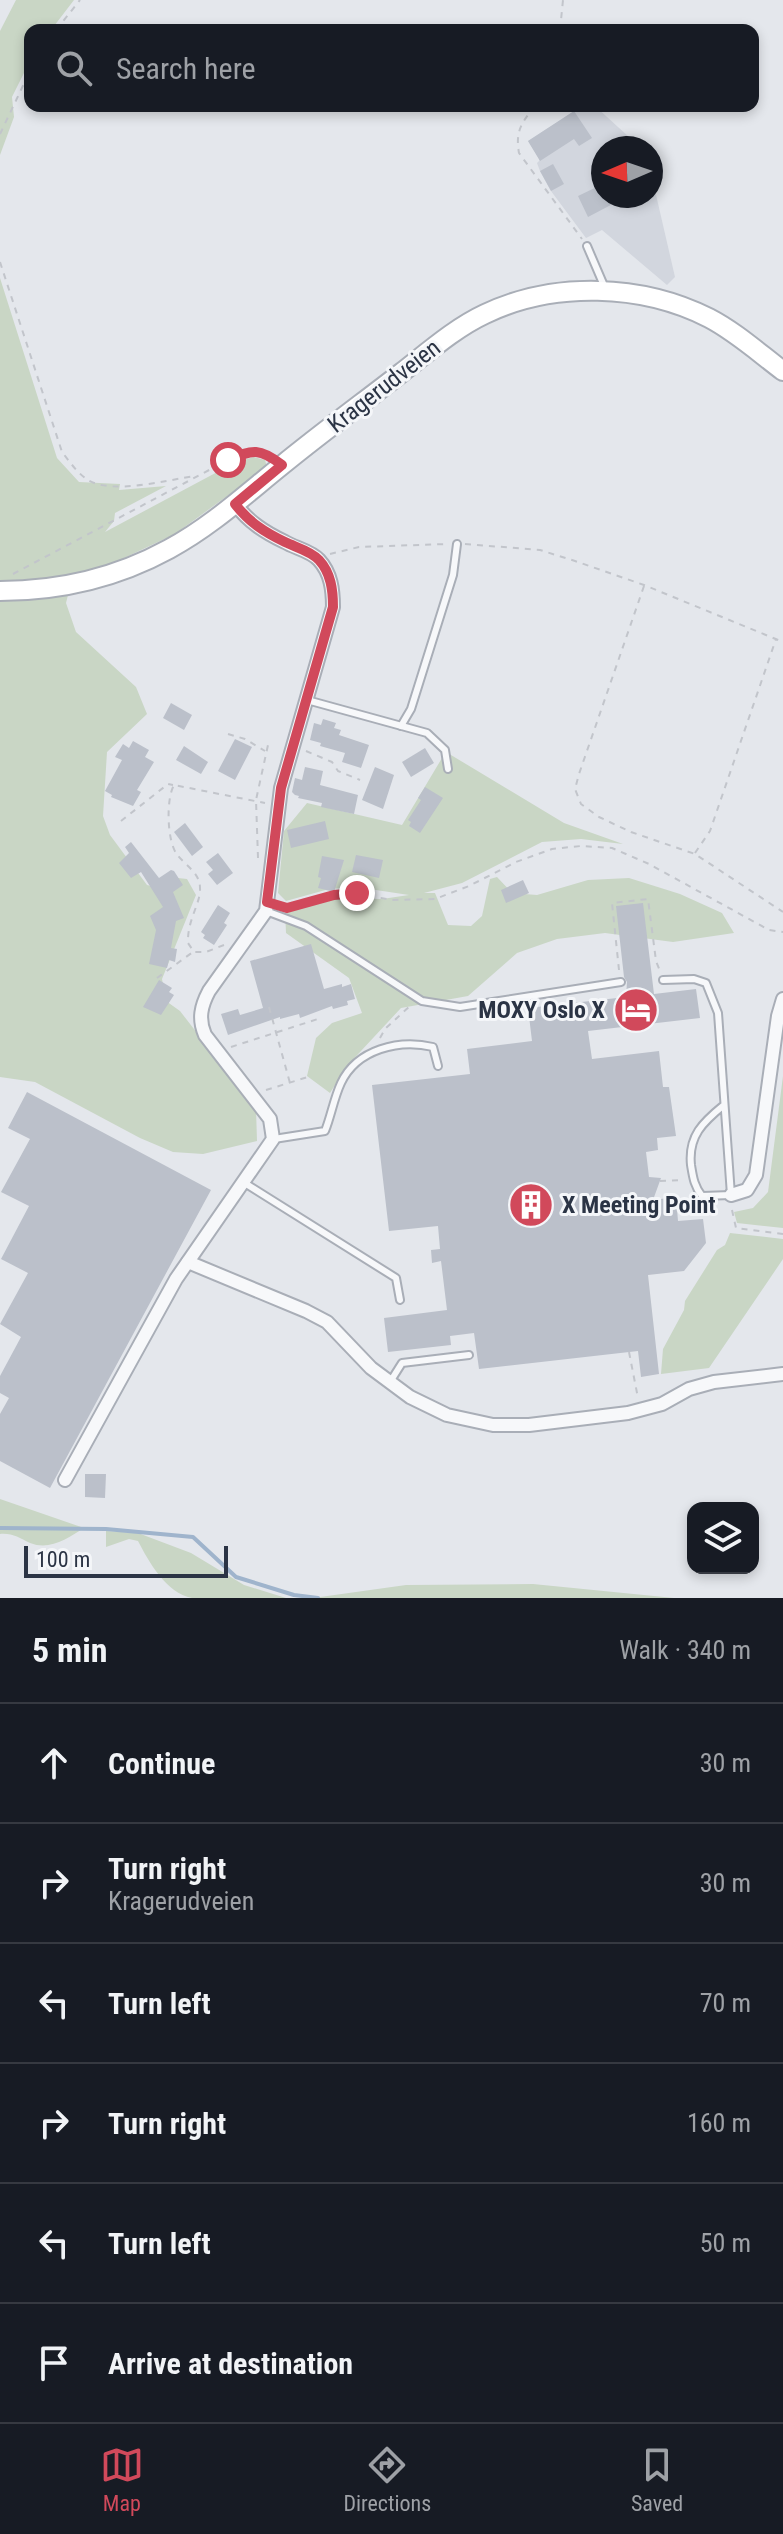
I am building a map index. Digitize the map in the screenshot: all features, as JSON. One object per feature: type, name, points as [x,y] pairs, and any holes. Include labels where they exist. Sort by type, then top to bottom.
[{"type":"main road","name":"Kragerudveien","points":[[5,583],[73,586],[105,577],[171,548],[235,504],[446,338],[487,313],[522,300],[606,291],[647,296],[711,319],[783,371]]},
{"type":"street","points":[[65,1480],[176,1279],[273,1139],[270,1119],[218,1053],[201,1025],[202,1005],[266,907],[277,806],[333,607],[331,583],[317,557],[259,528],[247,520],[235,504]]},
{"type":"street","points":[[731,1195],[747,1190],[756,1175],[783,999]]},
{"type":"street","points":[[188,1262],[327,1322],[371,1368],[410,1397],[447,1415],[493,1425],[529,1425],[641,1409],[662,1404],[689,1389],[714,1382],[783,1374]]},
{"type":"lane","points":[[587,246],[606,291]]},
{"type":"lane","points":[[401,726],[411,709],[453,575],[457,544]]},
{"type":"lane","points":[[307,700],[422,731],[437,740],[445,750],[448,769]]},
{"type":"lane","points":[[266,907],[306,926],[422,1001],[460,1007],[621,982]]},
{"type":"lane","points":[[663,980],[694,979],[706,983],[718,1013],[731,1195],[702,1196],[693,1180],[690,1150],[694,1136],[707,1119],[724,1105]]},
{"type":"lane","points":[[273,1139],[325,1131],[342,1082],[357,1062],[376,1050],[412,1042],[433,1047],[438,1066]]},
{"type":"lane","points":[[243,1182],[396,1278],[400,1300]]},
{"type":"lane","points":[[390,1382],[402,1363],[469,1355]]},
{"type":"path","points":[[61,24],[80,0]]},
{"type":"path","points":[[561,24],[563,0]]},
{"type":"path","points":[[0,134],[24,84]]},
{"type":"path","points":[[530,112],[516,138],[519,153],[587,246]]},
{"type":"path","points":[[0,262],[62,452],[74,469],[90,481],[105,485],[127,486],[195,476]]},
{"type":"path","points":[[5,583],[195,476],[245,453],[266,452],[282,465]]},
{"type":"path","points":[[317,557],[359,547],[457,544],[540,550],[644,585],[783,642]]},
{"type":"path","points":[[644,585],[575,789],[581,804],[599,817],[631,832],[695,854],[783,912]]},
{"type":"path","points":[[695,854],[710,831],[776,639]]},
{"type":"path","points":[[228,734],[245,739],[266,752]]},
{"type":"path","points":[[258,862],[256,800],[268,745]]},
{"type":"path","points":[[293,746],[332,762],[338,771],[360,780]]},
{"type":"path","points":[[121,821],[168,784],[277,806]]},
{"type":"path","points":[[174,785],[167,806],[174,850],[198,877],[201,891],[187,931],[188,943],[194,952]]},
{"type":"path","points":[[266,907],[287,908],[334,895],[357,893],[391,900],[435,899],[552,849],[581,846],[612,848],[649,864],[769,930],[783,932]]},
{"type":"path","points":[[621,982],[612,903],[648,899],[656,961],[663,980]]},
{"type":"path","points":[[157,978],[194,952],[206,952],[233,942],[244,944]]},
{"type":"path","points":[[376,1050],[385,1029],[418,998]]},
{"type":"path","points":[[269,1007],[290,1083]]},
{"type":"path","points":[[218,1053],[321,1018]]},
{"type":"path","points":[[251,1095],[311,1076]]},
{"type":"path","points":[[660,1181],[693,1180]]},
{"type":"path","points":[[731,1195],[736,1228],[783,1234]]},
{"type":"path","points":[[629,1352],[641,1409]]},
{"type":"shaded area","points":[[573,112],[602,112],[628,136],[591,136],[591,208],[659,208],[675,277],[667,285],[602,230],[586,238],[551,191],[537,163],[540,160],[528,141]]},
{"type":"green space","points":[[16,0],[74,0],[56,24],[24,24],[24,73],[12,97],[14,117],[0,155],[0,31]]},
{"type":"green space","points":[[0,278],[57,458],[79,482],[120,484],[119,490],[166,486],[115,513],[114,521],[105,532],[236,462],[254,457],[265,460],[267,467],[175,534],[105,567],[85,571],[70,587],[66,603],[76,632],[136,687],[147,714],[107,752],[103,816],[110,835],[147,885],[159,888],[178,878],[187,879],[196,895],[162,979],[166,1001],[180,1011],[256,1109],[257,1141],[203,1154],[173,1152],[140,1138],[35,1082],[0,1077]]},
{"type":"green space","points":[[441,749],[564,823],[623,844],[581,839],[542,842],[462,883],[424,893],[435,893],[448,925],[471,926],[482,916],[490,879],[497,877],[512,893],[537,895],[588,880],[629,878],[680,894],[722,913],[734,933],[673,942],[605,933],[557,939],[517,953],[468,996],[401,1008],[347,1066],[330,1093],[307,1076],[316,1038],[332,1023],[362,1013],[349,978],[286,933],[285,911],[323,898],[382,899],[409,895],[356,887],[329,889],[286,901],[278,893],[284,831],[307,803],[402,825],[442,758]]},
{"type":"green space","points":[[783,1076],[783,1228],[737,1223],[734,1212],[753,1208],[768,1192]]},
{"type":"green space","points":[[730,1233],[783,1239],[783,1259],[709,1368],[661,1374],[663,1349],[684,1310],[685,1301],[717,1250],[725,1245]]},
{"type":"green space","points":[[0,1499],[84,1528],[72,1536],[45,1545],[0,1534]]},
{"type":"green space","points":[[106,1531],[138,1533],[191,1553],[244,1585],[286,1598],[192,1598],[183,1595],[159,1576],[138,1541],[129,1539],[106,1547]]},
{"type":"green space","points":[[533,1584],[674,1598],[313,1598],[406,1585]]},
{"type":"building","points":[[575,112],[591,139],[579,146],[574,139],[540,161],[528,141]]},
{"type":"building","points":[[553,164],[564,184],[551,191],[540,171]]},
{"type":"building","points":[[591,190],[591,208],[605,208],[588,217],[578,196]]},
{"type":"building","points":[[171,703],[192,715],[184,730],[163,718]]},
{"type":"building","points":[[323,719],[336,723],[334,728],[341,730],[339,735],[369,745],[361,768],[342,762],[345,753],[310,740],[314,723],[321,725]]},
{"type":"building","points":[[235,739],[252,747],[235,780],[218,771]]},
{"type":"building","points":[[133,741],[149,750],[145,757],[154,762],[137,790],[141,792],[133,806],[111,797],[105,791],[122,760],[115,757],[123,744],[129,748]]},
{"type":"building","points":[[184,746],[208,762],[201,774],[176,760]]},
{"type":"building","points":[[425,748],[434,763],[411,777],[402,762]]},
{"type":"building","points":[[305,767],[323,771],[320,785],[358,795],[354,814],[298,798],[292,792],[295,778],[302,780]]},
{"type":"building","points":[[375,767],[394,775],[383,809],[362,800]]},
{"type":"building","points":[[425,787],[443,798],[420,833],[409,826],[411,822],[408,820]]},
{"type":"building","points":[[325,821],[329,839],[291,848],[287,830]]},
{"type":"building","points":[[185,823],[203,847],[192,856],[174,832]]},
{"type":"building","points":[[131,842],[159,878],[171,870],[183,885],[173,892],[184,918],[176,921],[171,948],[177,949],[175,962],[169,960],[167,968],[149,964],[156,930],[150,916],[163,907],[141,872],[131,878],[119,863],[129,853],[125,847]]},
{"type":"building","points":[[218,853],[233,873],[217,885],[208,874],[213,870],[206,862]]},
{"type":"building","points":[[356,855],[383,860],[379,878],[352,872]]},
{"type":"building","points":[[322,856],[344,860],[334,892],[318,888]]},
{"type":"building","points":[[523,880],[529,893],[506,903],[501,890]]},
{"type":"building","name":"X Meeting Point","points":[[643,903],[654,994],[696,989],[700,1018],[588,1031],[592,1059],[659,1051],[663,1087],[669,1087],[676,1136],[657,1138],[658,1150],[646,1152],[649,1177],[661,1178],[653,1200],[676,1197],[678,1221],[703,1219],[706,1243],[684,1271],[648,1275],[659,1374],[641,1377],[638,1351],[479,1369],[474,1333],[450,1336],[451,1345],[388,1352],[384,1318],[447,1310],[441,1261],[432,1263],[431,1250],[440,1249],[438,1226],[389,1231],[372,1085],[470,1074],[467,1049],[532,1041],[528,1008],[626,997],[627,982],[616,906]]},
{"type":"building","points":[[218,905],[230,913],[224,923],[227,925],[214,945],[203,938],[205,935],[201,932]]},
{"type":"building","points":[[311,944],[324,989],[351,984],[355,999],[347,1001],[348,1005],[333,1009],[332,1006],[300,1018],[299,1014],[280,1017],[228,1035],[221,1014],[238,1009],[240,1015],[263,1008],[250,961]]},
{"type":"building","points":[[159,980],[172,988],[169,992],[174,995],[161,1015],[143,1007]]},
{"type":"building","points":[[27,1092],[211,1190],[50,1488],[0,1461],[0,1414],[9,1398],[0,1393],[0,1376],[21,1337],[0,1324],[28,1273],[1,1259],[29,1206],[1,1192],[30,1139],[8,1128]]},
{"type":"building","points":[[85,1474],[106,1474],[105,1498],[85,1497]]},
{"type":"waterway","points":[[0,1528],[106,1529],[193,1537],[236,1577],[294,1595],[318,1598]]},
{"type":"place","name":"MOXY Oslo X","points":[[636,1010]]},
{"type":"place","name":"X Meeting Point","points":[[531,1205]]},
{"type":"route","points":[[228,460],[256,451],[266,452],[282,465],[235,504],[247,520],[259,528],[317,557],[327,571],[333,593],[333,607],[277,806],[267,902],[287,908],[334,895],[357,893]]}]
